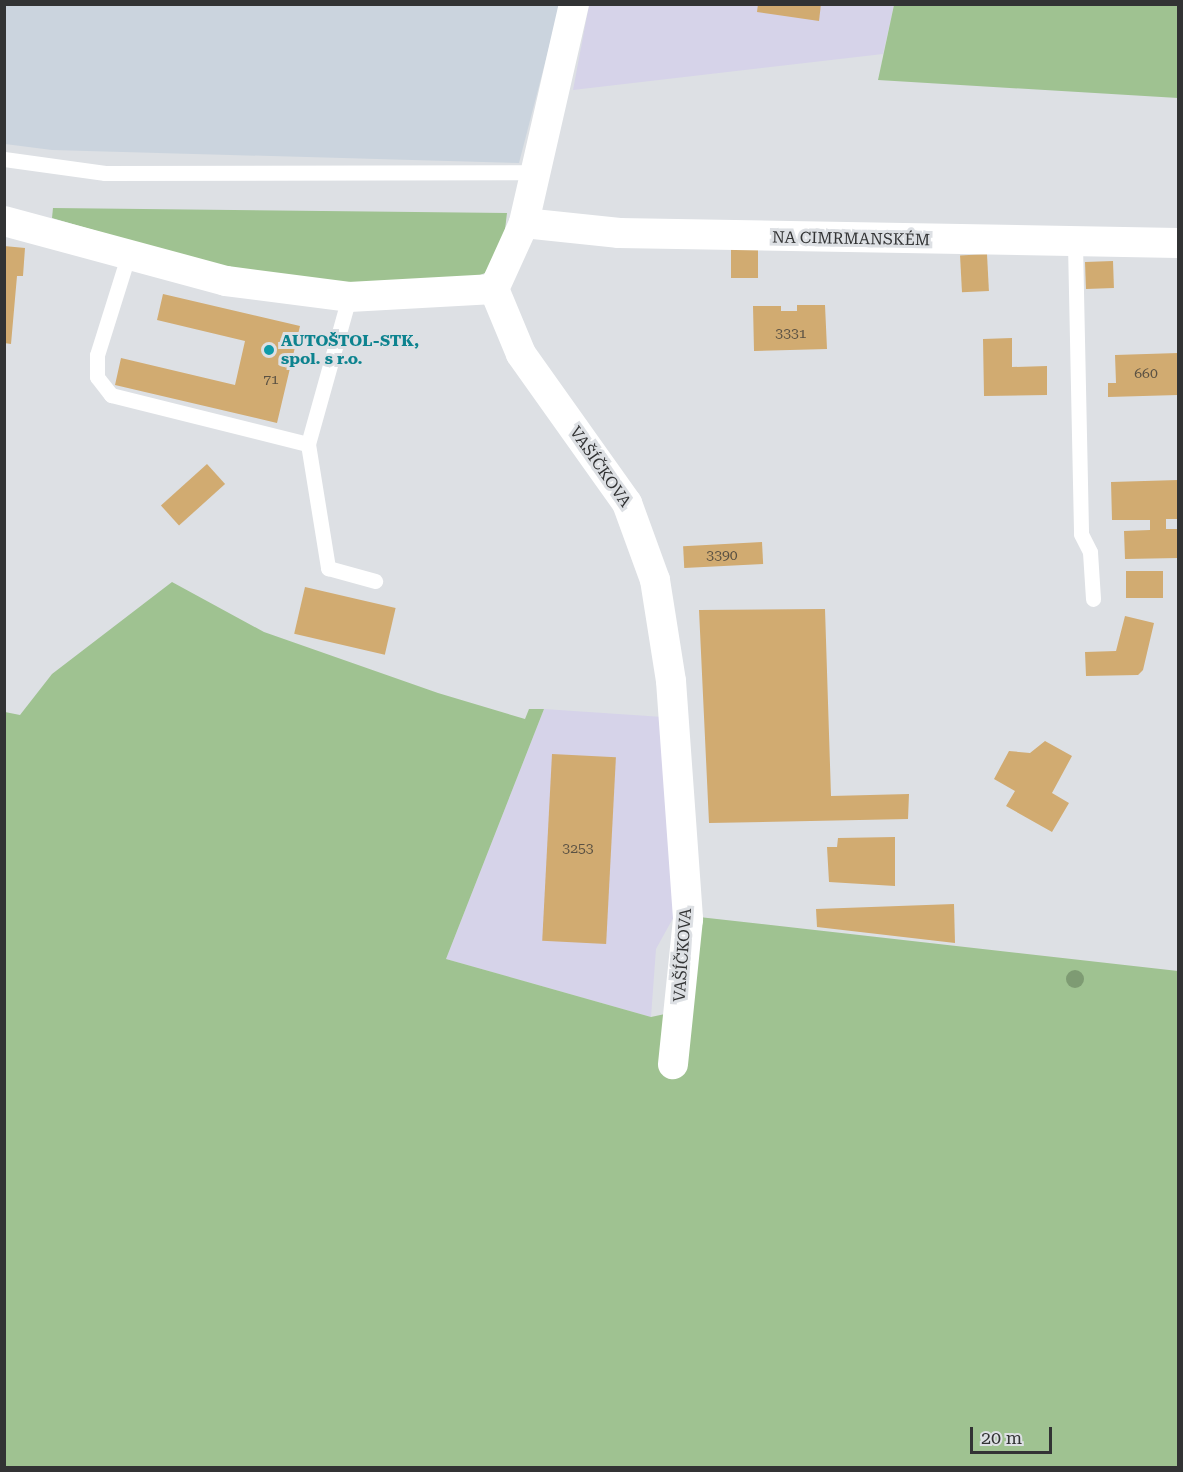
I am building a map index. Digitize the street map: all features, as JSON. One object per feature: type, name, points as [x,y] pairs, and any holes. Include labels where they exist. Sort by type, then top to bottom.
[{"type":"street","points":[[4,220],[226,281],[349,297],[494,290],[524,223],[574,4]]},
{"type":"street","name":"NA CIMRMANSKÉM","points":[[524,223],[619,233],[1075,244],[1179,243]]},
{"type":"street","name":"VAŠÍČKOVA","points":[[494,290],[521,354],[627,503],[655,580],[671,681],[688,919],[673,1064]]},
{"type":"lane","points":[[4,159],[105,173],[534,172]]},
{"type":"lane","points":[[1075,244],[1081,534],[1090,552],[1093,599]]},
{"type":"lane","points":[[129,253],[97,355],[97,377],[111,395],[308,444]]},
{"type":"lane","points":[[349,297],[308,444],[328,568],[375,581]]},
{"type":"shaded area","points":[[5,5],[560,5],[519,163],[52,150],[5,144]]},
{"type":"shaded area","points":[[589,5],[894,5],[883,54],[573,90]]},
{"type":"shaded area","points":[[544,709],[663,717],[677,911],[656,949],[651,1017],[446,959]]},
{"type":"green space","points":[[894,5],[1178,5],[1178,98],[878,80]]},
{"type":"green space","points":[[53,208],[507,213],[503,246],[485,273],[470,279],[369,287],[227,269],[52,218]]},
{"type":"green space","points":[[172,582],[264,632],[438,693],[525,719],[529,709],[544,709],[446,959],[651,1017],[665,1014],[699,917],[1178,971],[1178,1467],[5,1468],[5,712],[20,715],[52,674]]},
{"type":"building","points":[[758,4],[821,4],[819,21],[757,12]]},
{"type":"building","points":[[4,246],[25,248],[23,276],[17,276],[11,344],[4,343]]},
{"type":"building","points":[[731,249],[758,249],[758,278],[731,278]]},
{"type":"building","points":[[987,254],[989,291],[962,292],[960,255]]},
{"type":"building","points":[[1113,261],[1114,288],[1086,289],[1085,262]]},
{"type":"building","name":"AUTOŠTOL-STK, spol. s r.o.","points":[[163,294],[300,326],[277,423],[115,385],[121,358],[235,385],[245,341],[157,320]]},
{"type":"building","points":[[797,305],[825,305],[827,349],[754,351],[753,306],[781,306],[781,311],[797,311]]},
{"type":"building","points":[[1012,338],[1012,367],[1047,366],[1047,395],[984,396],[983,339]]},
{"type":"building","points":[[1178,353],[1178,395],[1108,397],[1108,383],[1116,383],[1115,355]]},
{"type":"building","points":[[207,464],[225,484],[179,526],[161,505]]},
{"type":"building","points":[[1178,480],[1178,519],[1166,519],[1166,529],[1178,529],[1178,558],[1125,559],[1124,531],[1150,530],[1150,520],[1112,520],[1111,482]]},
{"type":"building","points":[[762,542],[763,564],[684,568],[683,546]]},
{"type":"building","points":[[1126,571],[1163,571],[1163,598],[1126,598]]},
{"type":"building","points":[[305,587],[396,608],[385,655],[294,634]]},
{"type":"building","points":[[825,609],[831,796],[909,794],[908,819],[709,823],[699,610]]},
{"type":"building","points":[[1125,616],[1154,623],[1143,670],[1138,675],[1086,676],[1085,652],[1116,651]]},
{"type":"building","points":[[1045,741],[1072,756],[1052,793],[1069,803],[1052,832],[1006,806],[1015,791],[994,779],[1009,751],[1030,753]]},
{"type":"building","points":[[552,754],[616,757],[606,944],[542,941]]},
{"type":"building","points":[[895,837],[895,886],[829,882],[827,847],[837,847],[838,838]]},
{"type":"building","points":[[954,904],[955,943],[817,927],[816,909]]},
{"type":"place","name":"AUTOŠTOL-STK, spol. s r.o.","points":[[269,350]]}]
